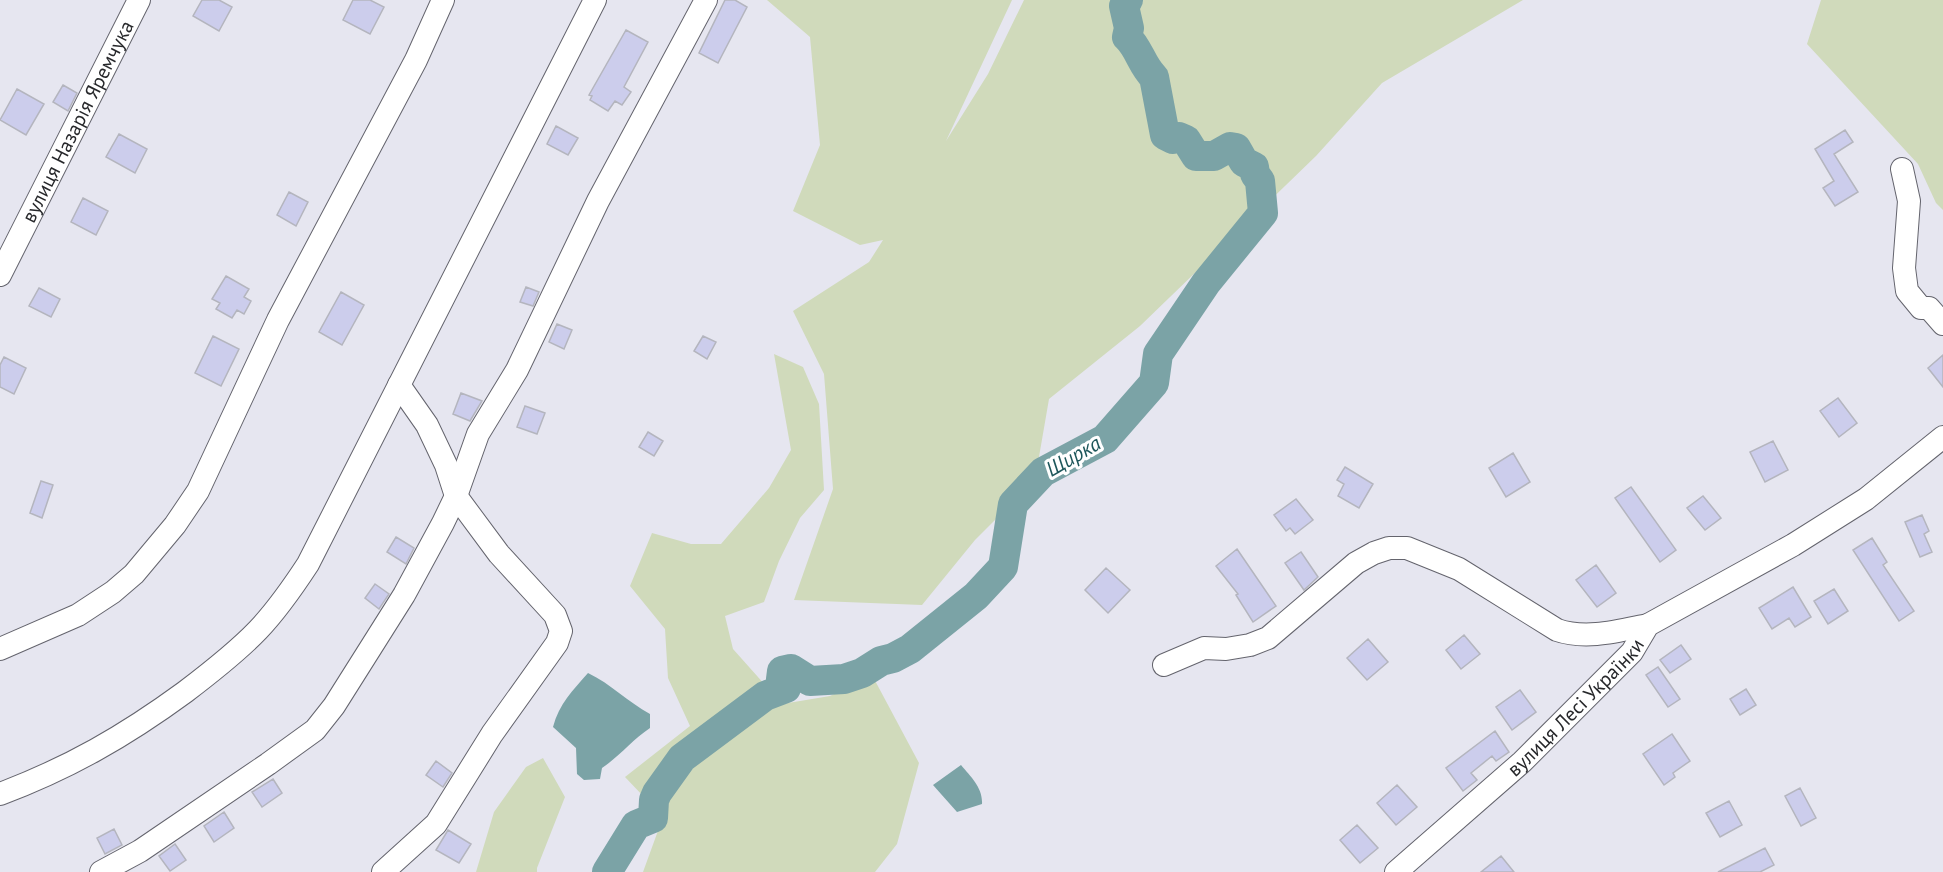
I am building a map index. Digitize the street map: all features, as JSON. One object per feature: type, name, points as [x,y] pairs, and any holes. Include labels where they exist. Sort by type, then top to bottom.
[{"type":"street","name":"вулиця Назарія Яремчука","points":[[0,274],[139,0]]},
{"type":"street","points":[[0,649],[78,615],[113,592],[134,574],[175,525],[198,491],[278,320],[416,60],[443,0]]},
{"type":"street","points":[[0,794],[52,773],[115,740],[150,718],[207,675],[258,630],[286,596],[308,564],[595,0]]},
{"type":"street","points":[[101,872],[140,851],[195,815],[315,730],[334,706],[404,595],[456,496],[478,434],[517,370],[598,201],[706,0]]},
{"type":"street","points":[[1902,169],[1909,201],[1904,268],[1907,291],[1921,308],[1929,308],[1943,324]]},
{"type":"street","points":[[382,872],[436,824],[492,734],[557,643],[561,631],[555,615],[499,554],[456,496],[446,465],[426,425],[399,385]]},
{"type":"street","name":"вулиця Лесі Українки","points":[[1396,872],[1522,762],[1632,652],[1648,625],[1811,534],[1866,499],[1943,436]]},
{"type":"street","points":[[1164,665],[1204,648],[1226,649],[1250,645],[1268,638],[1356,563],[1374,552],[1389,548],[1407,548],[1460,569],[1557,630],[1570,635],[1604,634],[1648,625]]},
{"type":"shaded area","points":[[767,0],[1012,0],[946,141],[988,74],[1024,0],[1523,0],[1382,83],[1316,156],[1140,326],[1049,399],[1035,480],[975,540],[922,605],[794,600],[833,489],[824,374],[793,311],[869,262],[883,240],[860,245],[793,211],[820,145],[810,37]]},
{"type":"shaded area","points":[[1821,0],[1943,0],[1943,210],[1936,203],[1918,164],[1807,44]]},
{"type":"shaded area","points":[[774,354],[803,367],[819,404],[824,490],[800,518],[779,561],[764,602],[725,616],[733,649],[782,704],[830,696],[872,675],[919,763],[897,844],[875,872],[643,872],[663,817],[625,777],[690,726],[668,678],[665,629],[630,586],[652,533],[691,544],[721,544],[769,488],[791,450]]},
{"type":"shaded area","points":[[588,673],[650,714],[650,728],[602,768],[600,779],[584,780],[577,774],[576,748],[553,727],[563,704]]},
{"type":"shaded area","points":[[543,758],[565,797],[537,872],[476,872],[494,812],[526,767]]},
{"type":"shaded area","points":[[961,765],[981,793],[982,804],[957,812],[933,785]]},
{"type":"building","points":[[202,0],[219,0],[232,7],[219,31],[193,16]]},
{"type":"building","points":[[353,0],[370,0],[384,7],[370,34],[343,20]]},
{"type":"building","points":[[725,0],[735,0],[747,7],[718,63],[699,53]]},
{"type":"building","points":[[626,30],[648,42],[624,87],[631,92],[622,105],[615,101],[608,111],[590,100],[592,96],[589,95]]},
{"type":"building","points":[[63,85],[77,93],[68,111],[53,102]]},
{"type":"building","points":[[17,89],[44,104],[26,135],[0,120]]},
{"type":"building","points":[[556,126],[578,138],[568,155],[547,144]]},
{"type":"building","points":[[1845,130],[1853,142],[1834,154],[1858,192],[1835,206],[1823,188],[1834,181],[1815,149]]},
{"type":"building","points":[[119,134],[147,149],[135,173],[106,157]]},
{"type":"building","points":[[289,192],[308,202],[296,226],[277,215]]},
{"type":"building","points":[[83,198],[108,211],[96,235],[71,222]]},
{"type":"building","points":[[226,276],[249,289],[244,297],[251,301],[244,314],[237,310],[232,318],[216,309],[220,303],[212,299]]},
{"type":"building","points":[[526,287],[539,292],[533,306],[520,302]]},
{"type":"building","points":[[39,288],[60,299],[51,317],[29,306]]},
{"type":"building","points":[[341,292],[364,305],[342,345],[319,332]]},
{"type":"building","points":[[557,324],[572,330],[564,349],[549,342]]},
{"type":"building","points":[[213,336],[239,349],[221,386],[195,373]]},
{"type":"building","points":[[703,336],[716,342],[707,359],[694,351]]},
{"type":"building","points":[[1943,355],[1943,387],[1928,368]]},
{"type":"building","points":[[4,357],[26,368],[14,394],[0,387],[0,365]]},
{"type":"building","points":[[461,393],[482,401],[470,421],[453,414]]},
{"type":"building","points":[[1838,398],[1857,423],[1839,437],[1820,411]]},
{"type":"building","points":[[525,406],[545,413],[537,434],[517,427]]},
{"type":"building","points":[[648,432],[663,441],[654,456],[639,447]]},
{"type":"building","points":[[1773,441],[1788,470],[1765,482],[1750,452]]},
{"type":"building","points":[[1513,453],[1530,482],[1506,497],[1489,468]]},
{"type":"building","points":[[1345,467],[1373,484],[1359,508],[1338,496],[1344,484],[1337,480]]},
{"type":"building","points":[[41,481],[53,485],[42,518],[30,513]]},
{"type":"building","points":[[1631,487],[1676,550],[1660,562],[1615,498]]},
{"type":"building","points":[[1703,496],[1721,518],[1705,530],[1687,508]]},
{"type":"building","points":[[1296,499],[1313,520],[1295,534],[1290,528],[1286,531],[1274,515]]},
{"type":"building","points":[[1922,515],[1929,531],[1924,534],[1932,552],[1920,557],[1905,522]]},
{"type":"building","points":[[396,537],[414,548],[406,564],[387,552]]},
{"type":"building","points":[[1872,538],[1887,562],[1883,565],[1914,611],[1899,621],[1853,550]]},
{"type":"building","points":[[1237,549],[1276,606],[1253,622],[1236,595],[1238,594],[1216,566]]},
{"type":"building","points":[[1301,552],[1318,577],[1304,590],[1285,563]]},
{"type":"building","points":[[1596,565],[1616,593],[1597,607],[1576,580]]},
{"type":"building","points":[[1106,568],[1130,590],[1108,613],[1085,590]]},
{"type":"building","points":[[375,584],[389,594],[379,609],[365,598]]},
{"type":"building","points":[[1793,587],[1811,617],[1795,627],[1789,618],[1772,629],[1759,608]]},
{"type":"building","points":[[1834,589],[1848,611],[1828,624],[1814,601]]},
{"type":"building","points":[[1464,635],[1480,654],[1461,669],[1446,650]]},
{"type":"building","points":[[1368,639],[1388,662],[1367,680],[1347,658]]},
{"type":"building","points":[[1681,645],[1691,659],[1670,673],[1660,660]]},
{"type":"building","points":[[1658,667],[1680,699],[1668,707],[1646,675]]},
{"type":"building","points":[[1746,689],[1756,705],[1740,715],[1730,699]]},
{"type":"building","points":[[1520,690],[1536,712],[1512,730],[1496,707]]},
{"type":"building","points":[[1495,731],[1509,752],[1496,761],[1492,756],[1471,773],[1477,780],[1463,791],[1446,768]]},
{"type":"building","points":[[1672,734],[1690,761],[1673,773],[1675,777],[1664,785],[1643,754]]},
{"type":"building","points":[[436,761],[452,773],[443,787],[426,775]]},
{"type":"building","points":[[273,779],[282,793],[262,807],[252,792]]},
{"type":"building","points":[[1397,785],[1417,807],[1396,825],[1377,803]]},
{"type":"building","points":[[1800,788],[1816,818],[1801,826],[1785,796]]},
{"type":"building","points":[[1729,801],[1742,825],[1720,837],[1706,813]]},
{"type":"building","points":[[224,812],[234,828],[214,842],[204,826]]},
{"type":"building","points":[[1357,825],[1378,848],[1360,863],[1340,840]]},
{"type":"building","points":[[114,829],[122,845],[105,854],[97,838]]},
{"type":"building","points":[[448,830],[471,844],[459,863],[436,850]]},
{"type":"building","points":[[175,844],[186,860],[170,871],[159,856]]},
{"type":"building","points":[[1765,848],[1774,865],[1760,872],[1718,872]]},
{"type":"building","points":[[1501,856],[1514,872],[1481,872]]},
{"type":"waterway","name":"Щирка","points":[[607,872],[636,825],[653,818],[654,800],[657,793],[682,758],[765,696],[786,688],[781,679],[782,671],[791,669],[810,681],[844,679],[862,673],[881,661],[893,658],[910,649],[976,596],[1003,567],[1013,504],[1043,472],[1105,439],[1154,383],[1158,354],[1206,283],[1263,213],[1260,181],[1255,174],[1254,167],[1244,162],[1236,148],[1230,147],[1214,156],[1196,156],[1186,140],[1179,137],[1173,139],[1165,135],[1154,77],[1127,37],[1129,28],[1124,6],[1128,0]]}]
